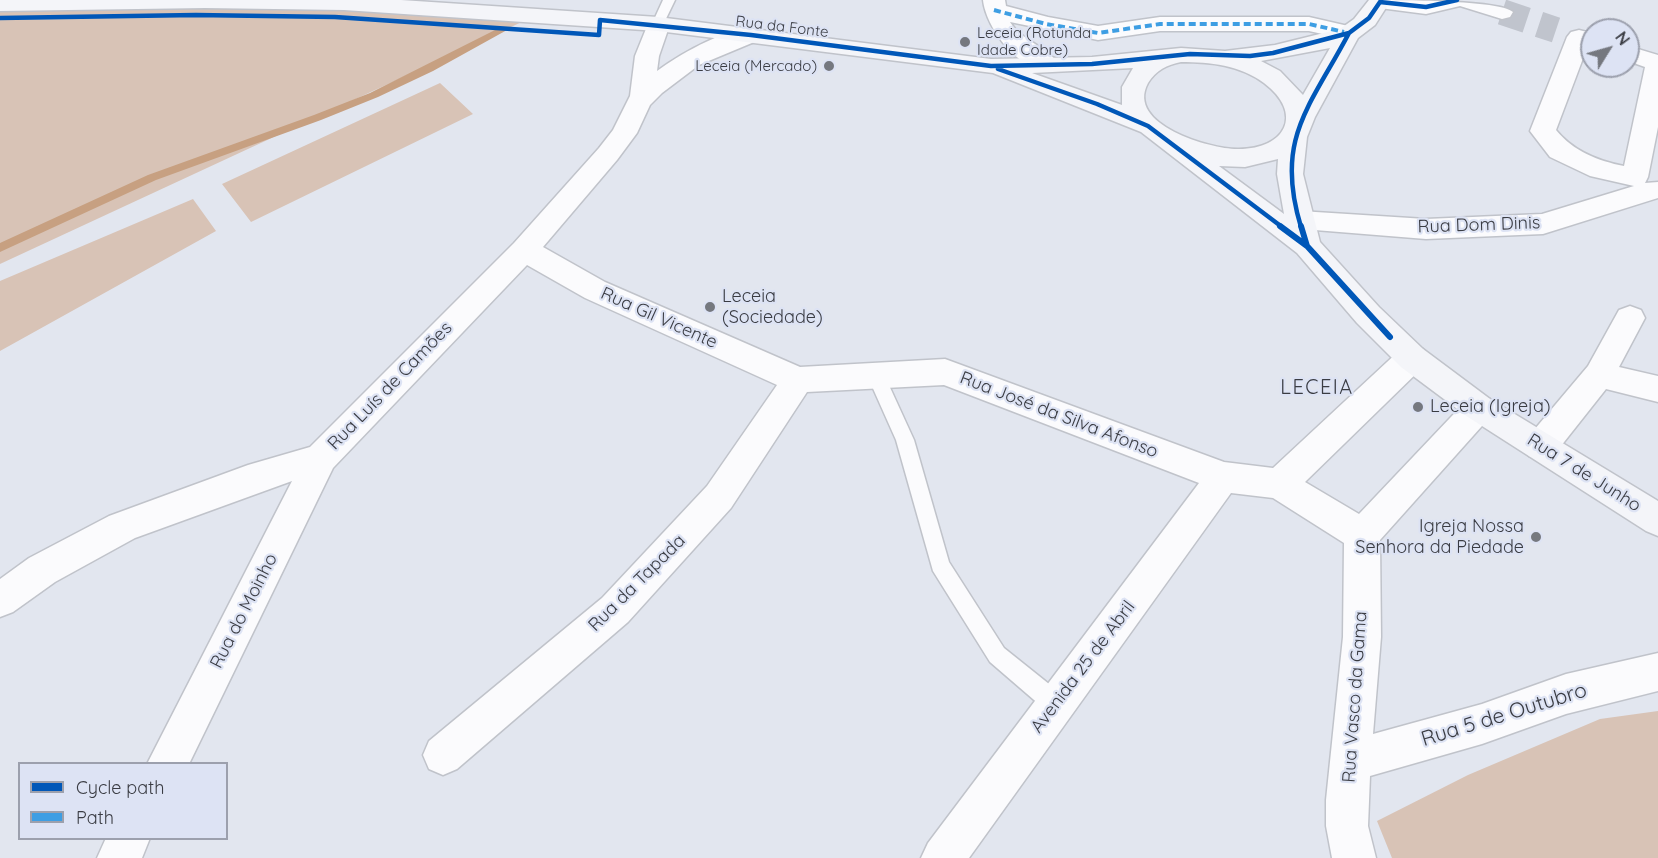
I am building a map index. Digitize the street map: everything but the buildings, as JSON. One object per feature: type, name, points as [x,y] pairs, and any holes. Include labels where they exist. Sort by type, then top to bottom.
[{"type":"main road","name":"Rua da Fonte","points":[[0,4],[205,1],[344,3],[658,24],[991,66]]},
{"type":"main road","points":[[991,66],[1046,63],[1092,64],[1190,54],[1216,56],[1273,53],[1349,33],[1369,18],[1380,1]]},
{"type":"main road","points":[[991,66],[1097,104],[1196,152],[1225,158],[1254,157],[1278,149],[1297,128],[1349,33]]},
{"type":"main road","points":[[1216,56],[1241,62],[1265,72],[1284,86],[1297,103],[1297,128],[1290,174],[1303,233]]},
{"type":"main road","points":[[1158,134],[1136,110],[1132,93],[1136,78],[1149,66],[1167,58]]},
{"type":"main road","name":"Rua 7 de Junho","points":[[1158,134],[1303,233],[1401,347],[1479,408],[1658,520]]},
{"type":"street","points":[[1380,1],[1426,7],[1457,0]]},
{"type":"street","points":[[1464,0],[1502,12]]},
{"type":"street","points":[[994,5],[1046,24],[1098,33],[1160,24],[1309,24],[1349,33]]},
{"type":"street","points":[[994,5],[1005,35],[1046,63]]},
{"type":"street","name":"Rua Luís de Camões","points":[[0,600],[42,570],[122,527],[248,480],[321,458],[524,250],[608,154],[624,133],[640,101],[650,45],[658,24]]},
{"type":"street","name":"Rua Luís de Camões","points":[[640,101],[666,75],[695,55],[751,35]]},
{"type":"street","points":[[1576,36],[1543,131],[1559,151],[1599,170],[1648,185],[1658,63],[1640,57]]},
{"type":"street","name":"Rua Dom Dinis","points":[[1303,233],[1543,224],[1648,185]]},
{"type":"street","name":"Rua Gil Vicente","points":[[524,250],[595,290],[798,380]]},
{"type":"street","points":[[1541,446],[1599,375],[1630,318]]},
{"type":"street","points":[[1401,347],[1280,484],[1362,535],[1479,408]]},
{"type":"street","name":"Rua José da Silva Afonso","points":[[798,380],[945,372],[1223,477],[1280,484]]},
{"type":"street","points":[[1599,375],[1658,389]]},
{"type":"street","name":"Rua da Tapada","points":[[443,755],[615,610],[719,496],[798,380]]},
{"type":"street","name":"Rua do Moinho","points":[[167,762],[321,458]]},
{"type":"street","name":"Avenida 25 de Abril","points":[[943,858],[1223,477]]},
{"type":"street","name":"Rua Vasco da Gama","points":[[1354,858],[1347,826],[1362,638],[1362,535]]},
{"type":"street","name":"Rua 5 de Outubro","points":[[1351,761],[1482,724],[1566,694],[1658,672]]},
{"type":"street","points":[[119,858],[128,840]]},
{"type":"lane","points":[[658,24],[669,0]]},
{"type":"lane","points":[[876,375],[905,440],[940,565],[997,655],[1056,704]]},
{"type":"shaded area","points":[[0,0],[165,0],[526,20],[0,264]]},
{"type":"shaded area","points":[[440,83],[473,114],[251,222],[222,184]]},
{"type":"shaded area","points":[[193,199],[216,231],[0,351],[0,281]]},
{"type":"shaded area","points":[[1658,711],[1658,858],[1392,858],[1377,821],[1468,775],[1600,719]]},
{"type":"waterway","points":[[0,248],[152,177],[318,118],[374,95],[502,30]]},
{"type":"tunnel","points":[[1502,12],[1556,30]]},
{"type":"marked path","points":[[994,10],[1046,24],[1098,33],[1160,24],[1309,24],[1344,32]]},
{"type":"cycle path","points":[[0,18],[196,15],[335,17],[599,35],[600,20],[751,35],[991,66],[1092,64],[1190,54],[1250,56],[1273,53],[1349,33],[1369,18],[1380,2],[1426,7],[1457,0]]},
{"type":"cycle path","points":[[1307,246],[1292,192],[1290,173],[1292,154],[1296,136],[1311,100],[1349,33]]},
{"type":"cycle path","points":[[998,69],[1097,104],[1148,126],[1307,246],[1390,337]]},
{"type":"place","name":"Leceia (Rotunda Idade Cobre)","points":[[965,42]]},
{"type":"place","name":"Leceia (Mercado)","points":[[829,66]]},
{"type":"place","name":"Leceia (Sociedade)","points":[[710,307]]},
{"type":"place","name":"Leceia (Igreja)","points":[[1418,407]]},
{"type":"place","name":"Igreja Nossa Senhora da Piedade","points":[[1536,537]]},
{"type":"district","name":"LECEIA","points":[[1317,388]]}]
